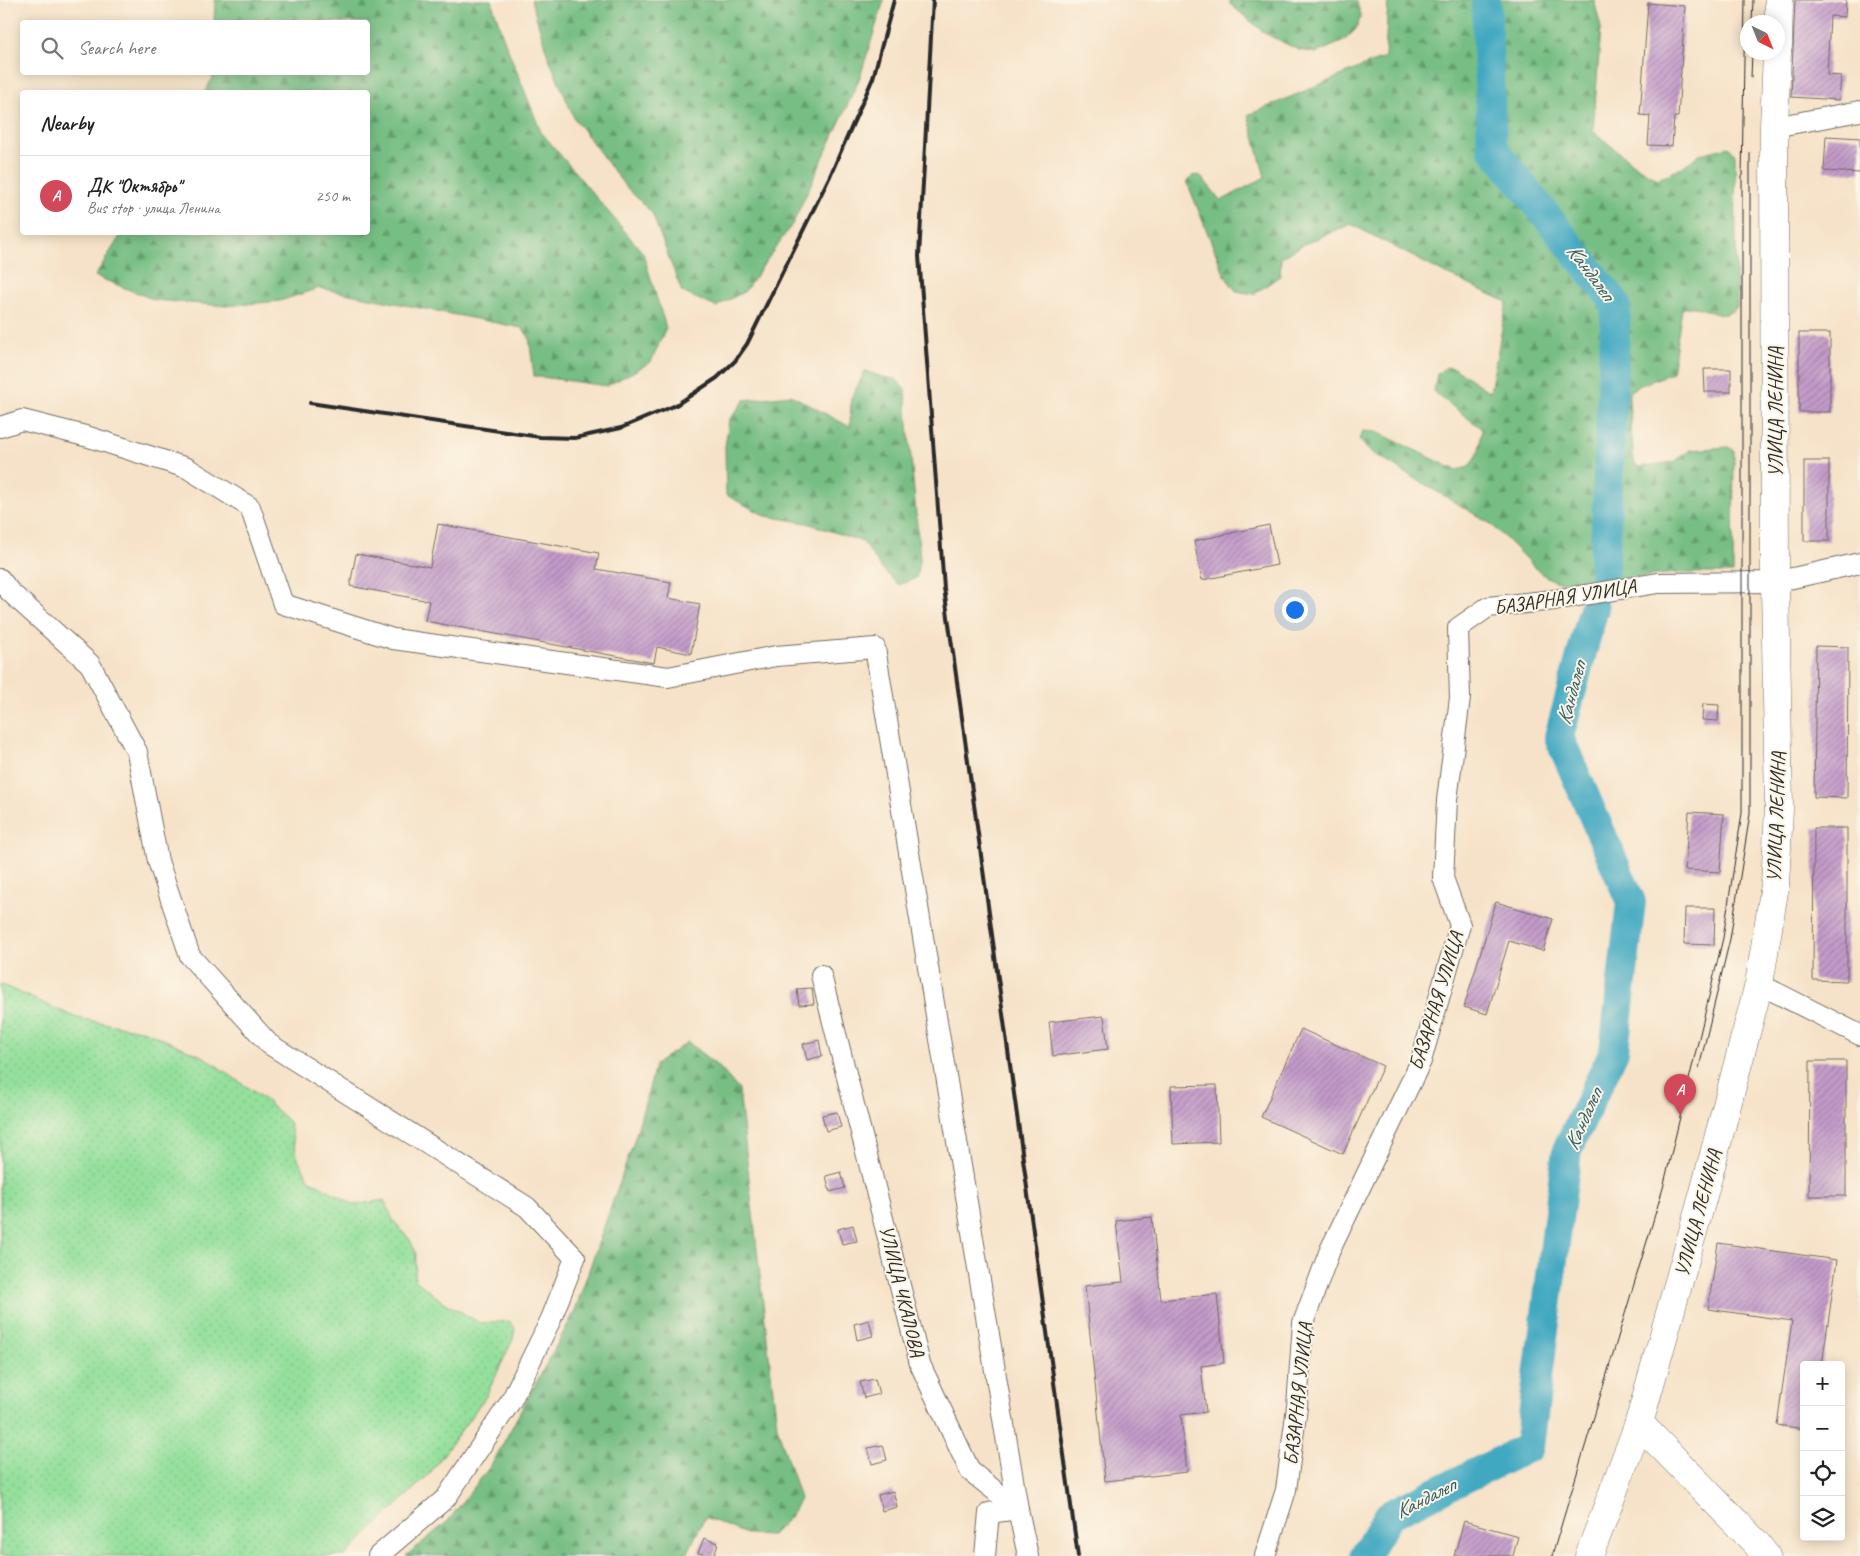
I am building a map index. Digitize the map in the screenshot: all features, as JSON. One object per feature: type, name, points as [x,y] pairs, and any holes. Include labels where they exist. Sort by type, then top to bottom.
[{"type":"main road","points":[[1779,0],[1779,15]]},
{"type":"main road","name":"УЛИЦА ЛЕНИНА","points":[[1589,1556],[1639,1423],[1703,1196],[1759,984],[1775,885],[1779,809],[1774,126],[1777,60]]},
{"type":"main road","points":[[1639,1423],[1756,1543],[1766,1556]]},
{"type":"street","points":[[1774,126],[1860,111]]},
{"type":"street","points":[[0,427],[22,420],[89,436],[187,468],[250,507],[283,604],[393,639],[668,677],[776,656],[875,648],[1018,1509],[1028,1556]]},
{"type":"street","points":[[1776,582],[1860,564]]},
{"type":"street","points":[[0,579],[10,592],[90,664],[137,752],[158,861],[190,956],[269,1044],[527,1207],[574,1258],[551,1319],[511,1400],[446,1498],[378,1556]]},
{"type":"street","name":"БАЗАРНАЯ УЛИЦА","points":[[1265,1556],[1286,1490],[1296,1407],[1303,1323],[1330,1250],[1421,1061],[1460,925],[1443,878],[1447,800],[1460,698],[1458,628],[1488,607],[1554,600],[1658,583],[1776,582]]},
{"type":"street","name":"УЛИЦА ЧКАЛОВА","points":[[821,975],[920,1364],[970,1470],[1018,1509]]},
{"type":"street","points":[[1759,984],[1860,1035]]},
{"type":"street","points":[[986,1556],[989,1514],[1018,1509]]},
{"type":"green space","points":[[215,0],[491,0],[503,37],[541,132],[643,253],[666,328],[651,362],[607,386],[534,376],[529,337],[522,328],[319,288],[280,301],[225,306],[155,300],[95,276],[121,235],[370,235],[370,90],[206,90],[214,75],[370,75],[370,20],[214,20]]},
{"type":"green space","points":[[531,0],[884,0],[859,80],[793,223],[745,291],[716,307],[682,292],[652,213],[625,186],[574,118],[548,56]]},
{"type":"green space","points":[[1230,0],[1356,0],[1361,16],[1356,29],[1344,41],[1316,53],[1299,50],[1266,34],[1230,4]]},
{"type":"green space","points":[[1388,0],[1594,0],[1601,28],[1593,131],[1637,167],[1658,179],[1681,168],[1700,154],[1729,147],[1735,155],[1737,307],[1725,314],[1692,307],[1682,309],[1672,373],[1638,386],[1629,392],[1634,461],[1638,467],[1674,462],[1690,450],[1728,447],[1734,450],[1733,573],[1677,573],[1571,584],[1554,581],[1539,572],[1491,524],[1369,451],[1359,439],[1363,431],[1377,432],[1456,470],[1469,467],[1479,451],[1482,429],[1434,392],[1437,374],[1447,367],[1454,368],[1490,392],[1507,302],[1446,274],[1351,224],[1302,245],[1281,258],[1280,276],[1254,294],[1236,291],[1225,276],[1187,182],[1192,176],[1200,175],[1221,201],[1265,177],[1248,115],[1385,57]]},
{"type":"green space","points":[[865,371],[882,377],[896,379],[905,390],[920,559],[916,578],[899,585],[882,569],[863,542],[807,523],[766,516],[726,495],[725,447],[729,420],[745,400],[791,395],[850,427],[851,399]]},
{"type":"green space","points":[[0,984],[77,1018],[145,1031],[204,1057],[264,1099],[289,1122],[298,1159],[309,1179],[354,1205],[384,1200],[393,1220],[410,1240],[416,1254],[415,1280],[443,1302],[480,1323],[509,1321],[515,1328],[513,1339],[486,1396],[430,1473],[345,1556],[0,1556]]},
{"type":"green space","points":[[688,1042],[721,1069],[739,1090],[777,1426],[800,1499],[790,1517],[772,1535],[746,1534],[705,1517],[686,1556],[406,1556],[448,1521],[492,1464],[574,1313],[634,1141],[656,1064]]},
{"type":"building","points":[[1795,0],[1846,0],[1845,17],[1830,16],[1827,75],[1841,76],[1839,100],[1791,97]]},
{"type":"building","points":[[1648,3],[1685,6],[1678,117],[1674,117],[1672,146],[1648,145],[1650,116],[1640,115]]},
{"type":"building","points":[[1826,136],[1860,138],[1860,173],[1824,171]]},
{"type":"building","points":[[1799,333],[1830,333],[1830,412],[1799,412]]},
{"type":"building","points":[[1704,369],[1731,369],[1731,392],[1705,392]]},
{"type":"building","points":[[1804,461],[1829,461],[1829,541],[1804,541]]},
{"type":"building","points":[[438,524],[599,553],[596,569],[671,582],[668,598],[700,604],[691,654],[657,647],[654,663],[425,621],[429,601],[350,586],[356,554],[430,567]]},
{"type":"building","points":[[1269,525],[1277,565],[1202,580],[1194,541]]},
{"type":"building","points":[[1816,646],[1848,647],[1847,798],[1814,797]]},
{"type":"building","points":[[1703,704],[1719,705],[1718,721],[1702,720]]},
{"type":"building","points":[[1689,812],[1724,814],[1720,872],[1685,870]]},
{"type":"building","points":[[1814,828],[1847,828],[1847,981],[1813,980]]},
{"type":"building","points":[[1496,902],[1553,919],[1543,951],[1509,941],[1487,1014],[1464,1007]]},
{"type":"building","points":[[1685,908],[1715,908],[1714,945],[1684,944]]},
{"type":"building","points":[[812,988],[814,1004],[799,1005],[797,989]]},
{"type":"building","points":[[1104,1016],[1108,1049],[1053,1056],[1049,1022]]},
{"type":"building","points":[[1301,1029],[1383,1066],[1343,1154],[1261,1117]]},
{"type":"building","points":[[819,1040],[822,1056],[807,1060],[803,1044]]},
{"type":"building","points":[[1810,1061],[1846,1061],[1846,1196],[1809,1196]]},
{"type":"building","points":[[1217,1085],[1219,1142],[1173,1144],[1171,1086]]},
{"type":"building","points":[[837,1112],[841,1127],[826,1131],[822,1115]]},
{"type":"building","points":[[841,1172],[845,1188],[830,1192],[826,1176]]},
{"type":"building","points":[[1152,1217],[1161,1300],[1217,1294],[1224,1363],[1201,1366],[1206,1412],[1181,1415],[1187,1472],[1105,1481],[1085,1286],[1123,1282],[1116,1221]]},
{"type":"building","points":[[853,1225],[857,1241],[842,1244],[838,1229]]},
{"type":"building","points":[[1718,1243],[1837,1260],[1823,1361],[1800,1361],[1800,1428],[1777,1425],[1792,1321],[1708,1309]]},
{"type":"building","points":[[869,1320],[873,1336],[857,1340],[854,1324]]},
{"type":"building","points":[[875,1379],[879,1394],[864,1398],[860,1382]]},
{"type":"building","points":[[883,1445],[887,1460],[872,1464],[868,1448]]},
{"type":"building","points":[[893,1491],[897,1507],[882,1511],[878,1495]]},
{"type":"building","points":[[1464,1521],[1518,1536],[1513,1556],[1454,1556]]},
{"type":"building","points":[[704,1538],[718,1543],[714,1556],[698,1553]]},
{"type":"waterway","name":"Кандалеп","points":[[1486,0],[1492,147],[1616,304],[1604,570]]},
{"type":"waterway","name":"Кандалеп","points":[[1364,1556],[1389,1515],[1529,1447],[1567,1150],[1614,1051],[1631,902],[1559,737],[1594,608]]},
{"type":"tram line","points":[[1552,1556],[1663,1188],[1723,938],[1742,813],[1742,178],[1745,0]]},
{"type":"tram line","points":[[1752,15],[1753,0]]},
{"type":"tram line","points":[[1751,78],[1752,60]]},
{"type":"tram line","points":[[1699,1068],[1730,939],[1750,814],[1750,153]]},
{"type":"railway","points":[[310,403],[540,437],[575,438],[621,428],[676,405],[717,378],[735,361],[747,344],[830,176],[873,78],[894,0]]},
{"type":"railway","points":[[933,0],[919,256],[944,588],[1078,1556]]},
{"type":"place","name":"ДК \"Октябрь\"","points":[[1680,1115]]}]
